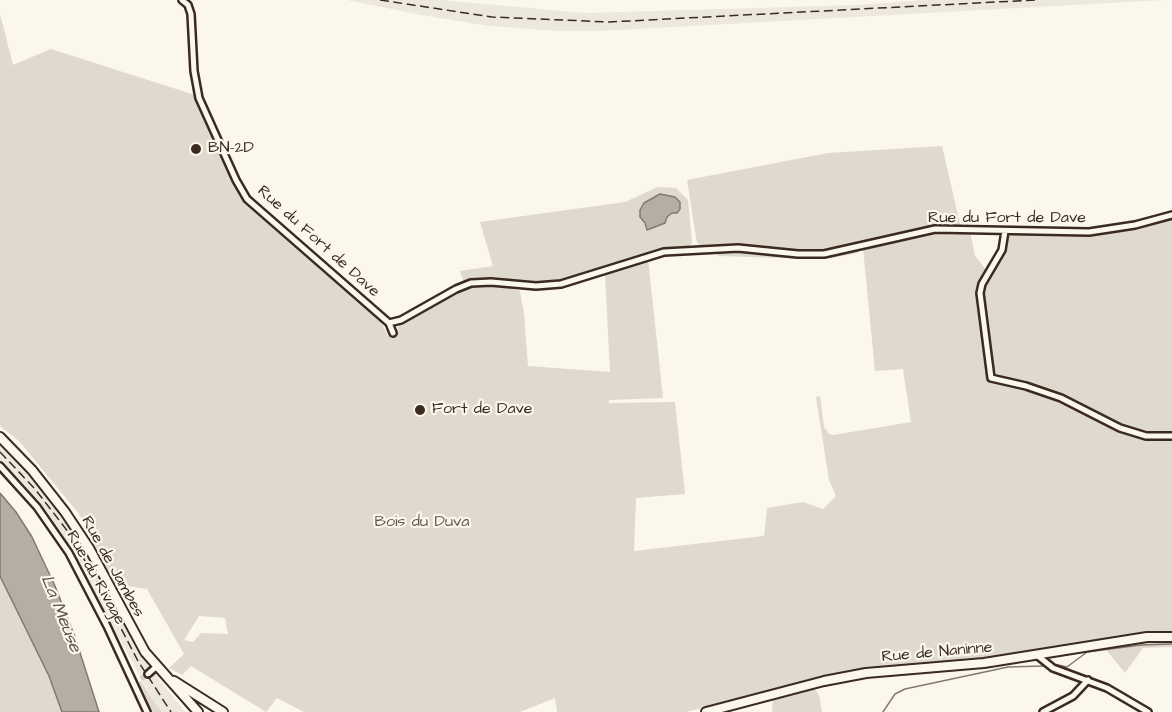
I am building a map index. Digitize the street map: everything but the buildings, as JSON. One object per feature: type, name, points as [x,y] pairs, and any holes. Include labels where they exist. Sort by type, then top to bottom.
[{"type":"street","name":"Rue du Fort de Dave","points":[[182,0],[188,5],[192,23],[195,82],[199,98],[247,199],[389,323],[393,333]]},
{"type":"street","name":"Rue du Fort de Dave","points":[[389,323],[401,320],[471,283],[491,282],[536,286],[561,284],[664,252],[738,248],[815,255],[935,230],[1096,232],[1172,215]]},
{"type":"street","points":[[1005,231],[1002,250],[982,284],[980,293],[991,378],[1044,391],[1120,428],[1146,436],[1172,436]]},
{"type":"street","name":"Rue de Jambes","points":[[0,437],[32,470],[80,533],[137,639],[167,678],[198,712]]},
{"type":"street","name":"Rue du Rivage","points":[[0,466],[37,507],[69,553],[147,712]]},
{"type":"street","name":"Rue de Naninne","points":[[706,712],[824,681],[866,673],[975,664],[1147,638],[1172,637]]},
{"type":"street","points":[[1038,656],[1053,668],[1107,687],[1148,712]]},
{"type":"street","points":[[148,674],[157,666]]},
{"type":"street","points":[[167,678],[224,712]]},
{"type":"street","points":[[134,683],[141,679]]},
{"type":"street","points":[[1043,712],[1073,696],[1088,680]]},
{"type":"shaded area","points":[[347,0],[442,0],[585,13],[856,5],[924,0],[1164,0],[600,31],[557,31],[489,26]]},
{"type":"shaded area","points":[[0,437],[65,512],[150,668],[185,712],[162,712],[152,699],[80,564],[36,500],[0,461]]},
{"type":"green space","name":"Bois du Duva","points":[[0,14],[13,65],[51,49],[195,95],[226,165],[245,199],[377,314],[388,336],[397,331],[398,326],[465,288],[504,287],[520,291],[528,366],[610,372],[605,273],[648,259],[663,398],[609,400],[609,403],[675,402],[685,494],[636,498],[634,551],[764,536],[767,508],[803,502],[823,509],[836,496],[829,480],[816,397],[820,396],[824,427],[829,434],[911,422],[903,369],[875,371],[863,248],[935,231],[970,232],[975,256],[987,271],[977,295],[988,369],[986,376],[990,377],[980,293],[1000,253],[1005,231],[1096,232],[1172,215],[1172,436],[1146,436],[1142,440],[1172,438],[1172,647],[1143,648],[1125,673],[1099,641],[977,660],[866,668],[686,712],[557,712],[555,698],[520,712],[304,712],[277,698],[266,712],[191,666],[182,675],[169,668],[184,654],[147,589],[115,584],[79,514],[19,441],[0,426]],"holes":[[[199,616],[225,618],[228,634],[201,633],[193,642],[184,640]]]},
{"type":"green space","points":[[942,146],[961,228],[934,227],[826,251],[701,246],[697,243],[687,180],[828,153]]},
{"type":"green space","points":[[658,187],[676,188],[688,200],[692,242],[690,247],[660,251],[561,281],[529,283],[478,280],[464,283],[460,271],[493,266],[480,222],[625,202]],"holes":[[[668,195],[680,202],[680,209],[677,213],[672,213],[664,223],[648,230],[640,217],[640,210],[644,203]]]},
{"type":"green space","points":[[718,250],[821,256],[858,250],[858,253],[810,259],[718,256]]},
{"type":"green space","points":[[0,576],[49,676],[62,712],[0,712]]},
{"type":"green space","points":[[141,681],[162,712],[150,712],[137,684]]},
{"type":"green space","points":[[814,688],[819,695],[822,712],[772,712],[773,699]]},
{"type":"water","points":[[660,194],[675,197],[680,202],[680,209],[677,213],[672,213],[667,217],[665,223],[647,230],[640,217],[640,210],[644,203]]},
{"type":"water","name":"La Meuse","points":[[0,493],[32,537],[55,586],[75,637],[99,712],[62,712],[49,676],[0,576]]},
{"type":"waterway","points":[[1058,665],[1067,667],[1087,652],[1141,645],[1172,644]]},
{"type":"waterway","points":[[883,712],[895,694],[905,689],[1008,667],[1044,666]]},
{"type":"tunnel","points":[[141,679],[148,674]]},
{"type":"railway","points":[[380,0],[492,17],[609,22],[1035,0]]},
{"type":"railway","points":[[0,452],[35,489],[69,533],[138,661],[171,712]]},
{"type":"place","name":"BN-2D","points":[[196,149]]},
{"type":"place","name":"Fort de Dave","points":[[420,410]]}]
